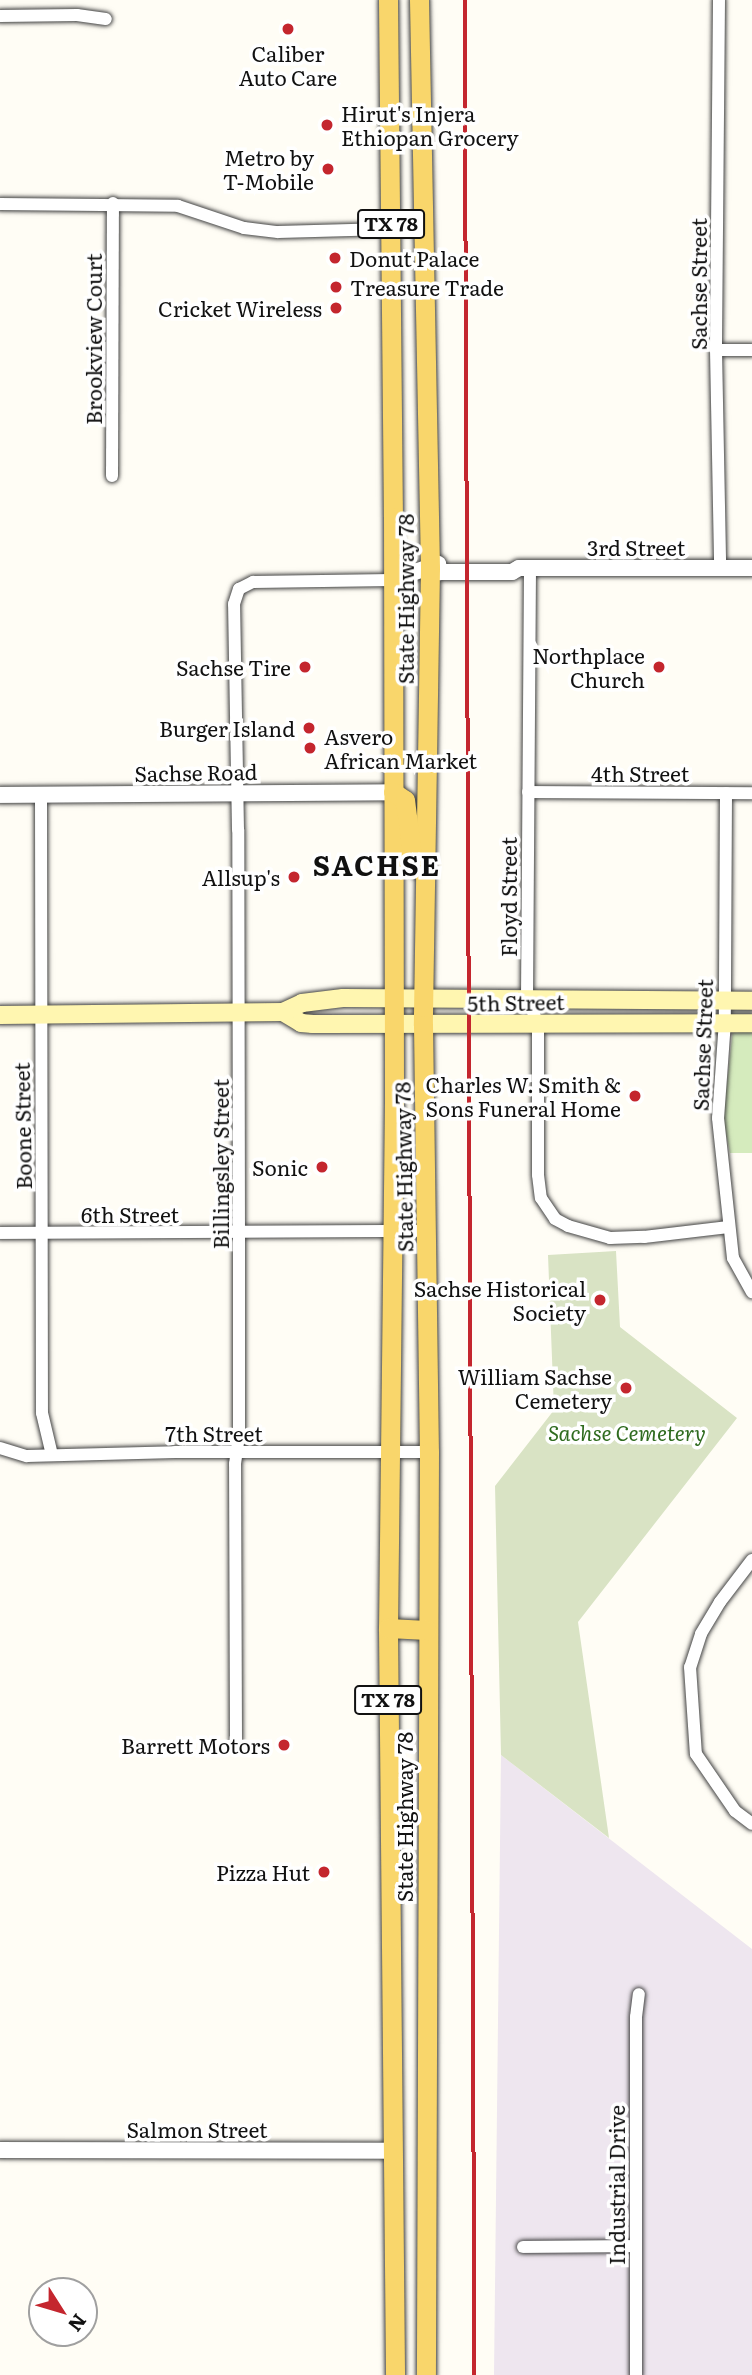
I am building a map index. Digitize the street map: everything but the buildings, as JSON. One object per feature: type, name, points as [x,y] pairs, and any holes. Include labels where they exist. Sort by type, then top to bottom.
[{"type":"main road","name":"State Highway 78","points":[[388,0],[393,792],[393,1232],[388,1628],[395,2375]]},
{"type":"main road","name":"State Highway 78","points":[[419,0],[429,568],[423,998],[429,1452],[426,2375]]},
{"type":"main road","points":[[393,792],[405,800],[413,863],[424,875]]},
{"type":"main road","name":"5th Street","points":[[0,1015],[283,1012],[302,1003],[343,998],[752,1001]]},
{"type":"main road","points":[[577,998],[577,1023]]},
{"type":"main road","name":"5th Street","points":[[283,1012],[301,1023],[313,1024],[752,1023]]},
{"type":"main road","points":[[388,1628],[427,1630]]},
{"type":"street","name":"Sachse Street","points":[[719,0],[716,349],[720,568]]},
{"type":"street","points":[[0,16],[77,15],[106,19]]},
{"type":"street","points":[[0,204],[113,203],[178,206],[244,228],[278,232],[424,228]]},
{"type":"street","name":"Brookview Court","points":[[112,476],[113,203]]},
{"type":"street","points":[[716,349],[752,350]]},
{"type":"street","name":"3rd Street","points":[[239,589],[253,582],[392,580],[439,563],[513,564],[524,569],[752,568]]},
{"type":"street","name":"Floyd Street","points":[[524,569],[528,792],[527,998],[538,1024],[538,1175],[541,1198],[555,1219],[576,1230],[610,1238],[644,1237],[728,1227]]},
{"type":"street","name":"Billingsley Street","points":[[236,1740],[239,1012],[234,604],[239,589]]},
{"type":"street","name":"Sachse Road","points":[[0,796],[393,792]]},
{"type":"street","name":"4th Street","points":[[528,792],[752,793]]},
{"type":"street","name":"Sachse Street","points":[[726,793],[725,1021],[718,1118],[733,1258],[752,1292]]},
{"type":"street","name":"Boone Street","points":[[41,796],[42,1413],[52,1455]]},
{"type":"street","name":"6th Street","points":[[0,1233],[428,1231]]},
{"type":"street","name":"7th Street","points":[[0,1448],[27,1457],[237,1452],[429,1452]]},
{"type":"street","points":[[752,1560],[720,1602],[701,1634],[690,1667],[696,1754],[735,1811],[752,1824]]},
{"type":"street","name":"Industrial Drive","points":[[636,2375],[636,2017],[639,1994]]},
{"type":"street","name":"Salmon Street","points":[[0,2150],[394,2151]]},
{"type":"street","points":[[523,2247],[636,2246]]},
{"type":"shaded area","points":[[501,1755],[752,1949],[752,2375],[494,2375]]},
{"type":"green space","points":[[733,1029],[752,1030],[752,1153],[730,1153],[723,1119]]},
{"type":"green space","name":"Sachse Cemetery","points":[[616,1251],[620,1327],[737,1418],[578,1622],[609,1838],[501,1755],[495,1486],[554,1410],[548,1255]]},
{"type":"railway","points":[[465,0],[475,2375]]},
{"type":"place","name":"Caliber Auto Care","points":[[288,29]]},
{"type":"place","name":"Hirut's Injera Ethiopan Grocery","points":[[327,125]]},
{"type":"place","name":"Metro by T-Mobile","points":[[328,169]]},
{"type":"place","name":"Donut Palace","points":[[335,258]]},
{"type":"place","name":"Treasure Trade","points":[[336,287]]},
{"type":"place","name":"Cricket Wireless","points":[[336,308]]},
{"type":"place","name":"Sachse Tire","points":[[305,667]]},
{"type":"place","name":"Northplace Church","points":[[659,667]]},
{"type":"place","name":"Burger Island","points":[[309,728]]},
{"type":"place","name":"Asvero African Market","points":[[310,748]]},
{"type":"place","name":"Allsup's","points":[[294,877]]},
{"type":"place","name":"Charles W. Smith & Sons Funeral Home","points":[[635,1096]]},
{"type":"place","name":"Sonic","points":[[322,1167]]},
{"type":"place","name":"Sachse Historical Society","points":[[600,1300]]},
{"type":"place","name":"William Sachse Cemetery","points":[[626,1388]]},
{"type":"place","name":"Barrett Motors","points":[[284,1745]]},
{"type":"place","name":"Pizza Hut","points":[[324,1872]]},
{"type":"district","name":"SACHSE","points":[[377,864]]}]
